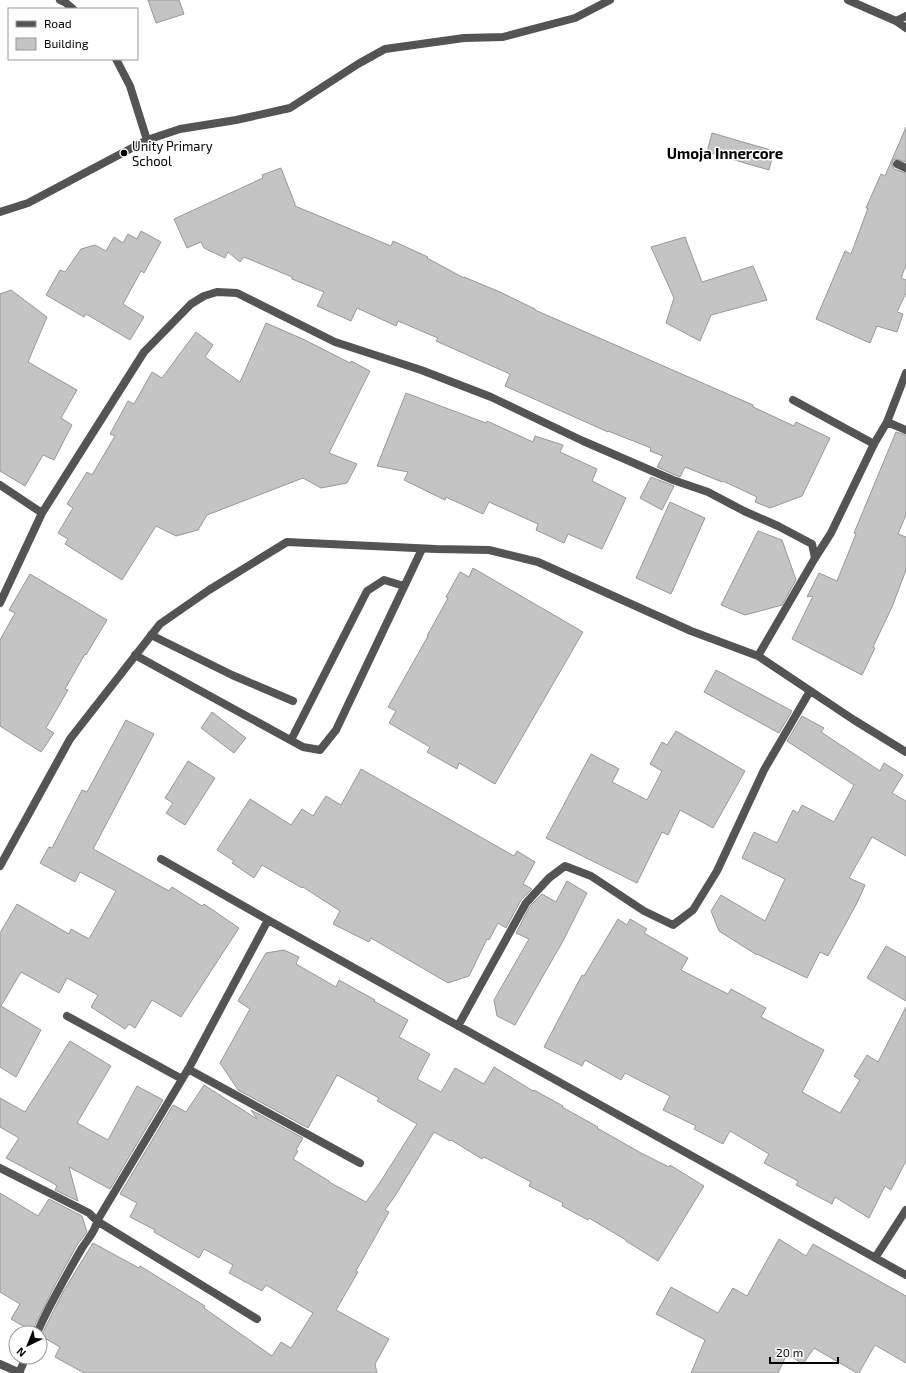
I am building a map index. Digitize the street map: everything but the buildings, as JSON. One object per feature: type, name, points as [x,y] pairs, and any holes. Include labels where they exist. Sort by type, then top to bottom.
[{"type":"street","points":[[60,0],[72,8]]},
{"type":"street","points":[[0,212],[28,203],[147,140],[180,129],[236,120],[290,108],[358,64],[386,49],[464,38],[503,37],[576,18],[610,0]]},
{"type":"street","points":[[848,0],[896,21],[906,28]]},
{"type":"street","points":[[896,21],[906,16]]},
{"type":"street","points":[[117,60],[130,86],[147,140]]},
{"type":"street","points":[[897,164],[906,168]]},
{"type":"street","points":[[0,603],[42,513],[144,352],[191,304],[204,296],[217,292],[237,293],[335,342],[421,370],[491,397],[583,441],[674,480],[708,492],[812,544],[815,558]]},
{"type":"street","points":[[758,656],[815,558],[831,534],[874,444],[887,422],[906,373]]},
{"type":"street","points":[[794,400],[874,444]]},
{"type":"street","points":[[887,422],[906,430]]},
{"type":"street","points":[[0,485],[42,513]]},
{"type":"street","points":[[0,866],[70,739],[160,624],[203,594],[287,542],[489,550],[538,562],[691,631],[758,656],[906,752]]},
{"type":"street","points":[[136,655],[303,747],[320,750],[336,730],[422,548]]},
{"type":"street","points":[[292,740],[368,591],[384,580],[404,586]]},
{"type":"street","points":[[151,635],[232,675],[293,700]]},
{"type":"street","points":[[458,1026],[526,903],[549,878],[565,866],[591,876],[644,911],[674,926],[692,910],[717,871],[764,770],[810,691]]},
{"type":"street","points":[[161,859],[906,1275]]},
{"type":"street","points":[[41,1325],[48,1308],[86,1242],[97,1226],[97,1221],[188,1070],[268,920]]},
{"type":"street","points":[[67,1016],[182,1079]]},
{"type":"street","points":[[188,1070],[360,1163]]},
{"type":"street","points":[[0,1168],[89,1213],[97,1221],[257,1319]]},
{"type":"street","points":[[875,1258],[906,1210]]},
{"type":"street","points":[[0,1364],[20,1373]]},
{"type":"place","name":"Unity Primary School","points":[[124,153]]},
{"type":"district","name":"Umoja Innercore","points":[[725,153]]}]
